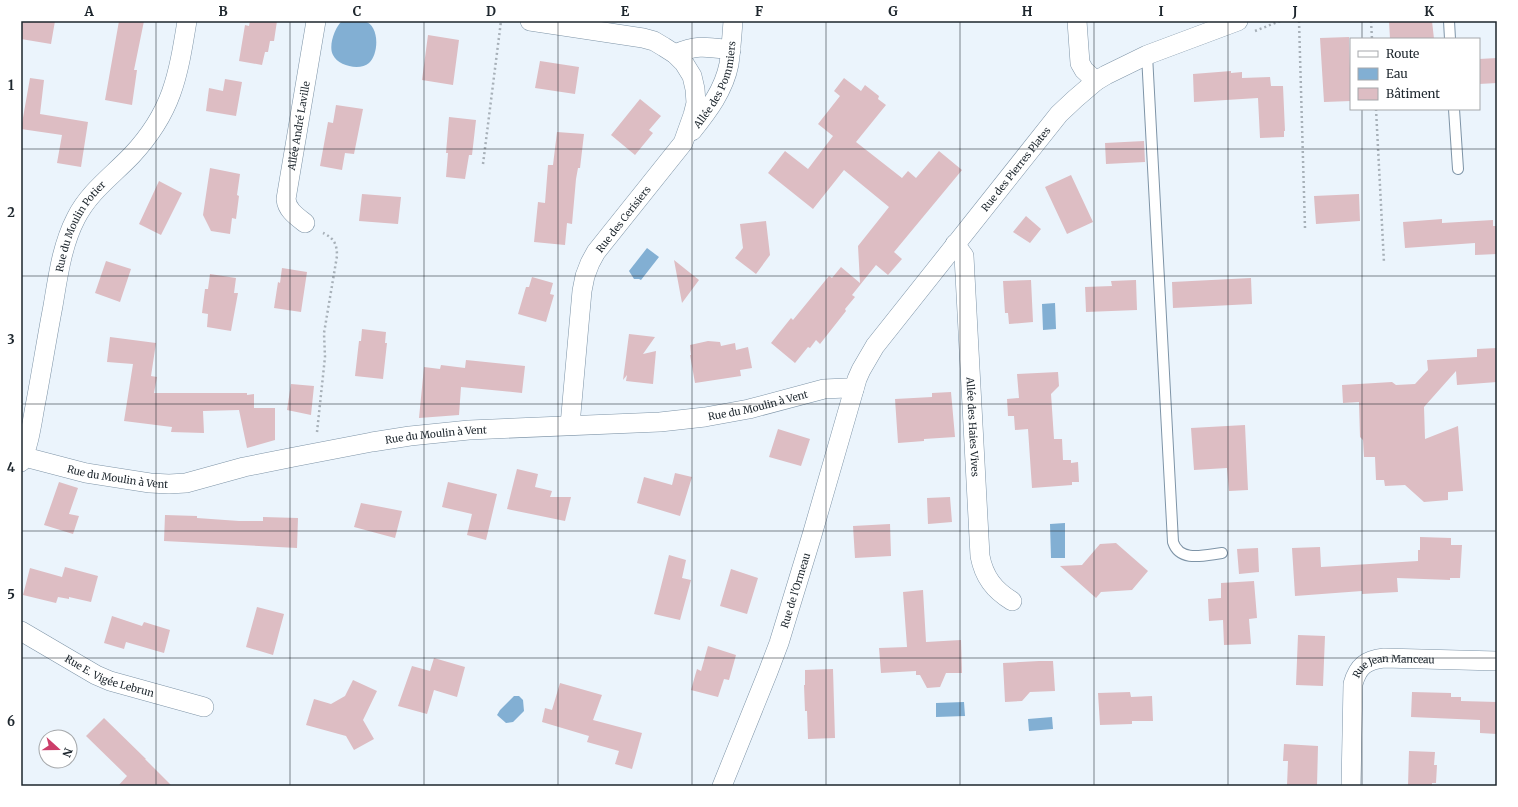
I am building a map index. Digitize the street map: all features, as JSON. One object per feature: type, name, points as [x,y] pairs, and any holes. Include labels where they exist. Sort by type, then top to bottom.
[{"type":"street","name":"Rue du Moulin Potier","points":[[22,459],[31,430],[59,270],[69,236],[76,218],[94,191],[131,156],[151,134],[158,123],[174,88],[179,70],[187,21]]},
{"type":"street","name":"Allée André Laville","points":[[305,223],[290,211],[286,205],[286,198],[316,21]]},
{"type":"street","name":"Rue des Cerisiers","points":[[530,21],[643,38],[654,42],[674,54],[684,63],[692,76],[695,89],[696,103],[694,115],[684,143],[596,252],[585,276],[582,291],[570,425]]},
{"type":"street","name":"Allée des Pommiers","points":[[684,143],[709,109],[719,91],[728,65],[731,50],[733,21]]},
{"type":"street","points":[[1075,98],[1076,80],[1080,62],[1076,21]]},
{"type":"street","name":"Rue des Pierres Plates","points":[[854,390],[861,370],[875,346],[1059,114],[1075,98],[1096,81],[1147,55],[1238,21]]},
{"type":"street","points":[[674,54],[686,49],[702,46],[731,50]]},
{"type":"street","points":[[1080,62],[1084,70],[1096,81]]},
{"type":"street","name":"Allée des Haies Vives","points":[[955,244],[964,256],[980,556],[982,567],[988,580],[997,590],[1012,601]]},
{"type":"street","name":"Rue du Moulin à Vent","points":[[22,459],[150,483],[186,483],[244,468],[372,442],[468,430],[660,422],[705,417],[749,409],[824,389],[846,388],[854,390]]},
{"type":"street","name":"Rue de l'Ormeau","points":[[722,786],[779,643],[854,390]]},
{"type":"street","name":"Rue E. Vigée Lebrun","points":[[21,631],[96,675],[204,707]]},
{"type":"street","name":"Rue Jean Manceau","points":[[1351,786],[1354,684],[1356,675],[1362,666],[1374,659],[1384,658],[1497,661]]},
{"type":"lane","points":[[1449,21],[1450,38]]},
{"type":"lane","points":[[1147,55],[1174,542],[1176,550],[1181,554],[1188,556],[1222,553]]},
{"type":"lane","points":[[1454,110],[1458,169]]},
{"type":"path","points":[[483,164],[501,21]]},
{"type":"path","points":[[1299,21],[1305,228]]},
{"type":"path","points":[[1371,21],[1372,38]]},
{"type":"path","points":[[1376,110],[1384,263]]},
{"type":"path","points":[[305,223],[318,232],[330,237],[336,242],[337,248],[337,256],[324,333],[324,357],[317,438],[320,452]]},
{"type":"water","points":[[362,20],[373,28],[376,47],[375,53],[369,63],[360,67],[350,66],[339,62],[333,55],[331,47],[333,37],[342,21]]},
{"type":"water","points":[[647,248],[659,257],[641,280],[634,279],[629,271]]},
{"type":"water","points":[[1055,303],[1056,329],[1043,330],[1042,304]]},
{"type":"water","points":[[1065,523],[1065,558],[1051,558],[1050,524]]},
{"type":"water","points":[[514,696],[519,696],[523,700],[524,711],[513,722],[506,723],[497,715]]},
{"type":"water","points":[[964,702],[965,716],[936,717],[936,703]]},
{"type":"water","points":[[1052,717],[1053,729],[1029,731],[1028,719]]},
{"type":"building","points":[[21,21],[55,21],[51,44],[21,39]]},
{"type":"building","points":[[119,21],[144,21],[134,70],[137,70],[132,105],[105,100]]},
{"type":"building","points":[[250,21],[277,21],[274,41],[270,41],[268,52],[265,52],[262,65],[239,61],[245,25],[249,26]]},
{"type":"building","points":[[1389,21],[1432,21],[1434,38],[1390,38]]},
{"type":"building","points":[[428,35],[459,40],[453,85],[422,80]]},
{"type":"building","points":[[1349,37],[1350,101],[1324,102],[1320,38]]},
{"type":"building","points":[[1497,58],[1497,83],[1480,84],[1480,59]]},
{"type":"building","points":[[540,61],[579,67],[575,94],[535,88]]},
{"type":"building","points":[[1231,71],[1231,73],[1242,72],[1242,78],[1270,77],[1271,86],[1283,86],[1284,137],[1260,138],[1258,98],[1194,102],[1193,74]]},
{"type":"building","points":[[30,78],[44,80],[40,114],[88,122],[81,167],[57,163],[62,135],[21,129]]},
{"type":"building","points":[[844,78],[861,91],[865,85],[879,96],[878,99],[886,105],[856,142],[902,178],[908,171],[916,178],[939,151],[962,170],[894,252],[902,259],[888,275],[876,265],[852,295],[855,297],[845,309],[846,311],[820,344],[816,340],[795,363],[771,343],[791,318],[793,320],[829,276],[832,278],[841,267],[860,283],[858,246],[889,207],[844,170],[813,209],[768,173],[785,151],[808,169],[833,136],[818,124],[840,96],[834,91]]},
{"type":"building","points":[[225,79],[242,82],[236,116],[206,111],[209,88],[223,91]]},
{"type":"building","points":[[640,99],[661,116],[649,130],[653,133],[635,155],[611,135]]},
{"type":"building","points":[[336,105],[363,109],[354,154],[345,153],[342,170],[320,166],[328,122],[333,123]]},
{"type":"building","points":[[449,117],[476,120],[472,155],[469,155],[465,179],[446,177]]},
{"type":"building","points":[[557,132],[584,134],[580,168],[578,168],[576,179],[572,224],[567,223],[565,245],[534,242],[538,202],[545,203],[548,165],[553,165]]},
{"type":"building","points":[[1144,141],[1145,162],[1106,164],[1105,143]]},
{"type":"building","points":[[210,168],[240,174],[236,219],[232,218],[230,234],[211,231],[203,215]]},
{"type":"building","points":[[1071,175],[1093,222],[1067,234],[1045,187]]},
{"type":"building","points":[[159,181],[182,193],[161,235],[139,224]]},
{"type":"building","points":[[362,194],[401,197],[398,224],[359,221]]},
{"type":"building","points":[[1359,194],[1360,221],[1316,224],[1314,196]]},
{"type":"building","points":[[1026,216],[1041,229],[1030,243],[1013,232]]},
{"type":"building","points":[[1442,219],[1442,223],[1493,220],[1493,226],[1497,226],[1497,254],[1475,255],[1475,243],[1405,248],[1403,222]]},
{"type":"building","points":[[766,221],[770,255],[756,274],[735,258],[743,248],[740,224]]},
{"type":"building","points":[[674,260],[699,280],[682,303]]},
{"type":"building","points":[[106,261],[131,269],[120,302],[95,293]]},
{"type":"building","points":[[282,268],[307,272],[301,312],[274,308]]},
{"type":"building","points":[[210,274],[236,278],[234,293],[238,293],[231,331],[207,327],[208,314],[202,313],[205,289],[208,289]]},
{"type":"building","points":[[532,277],[553,283],[550,294],[554,295],[546,322],[518,314],[526,287],[529,287]]},
{"type":"building","points":[[1251,278],[1252,304],[1173,308],[1172,282]]},
{"type":"building","points":[[1031,280],[1033,322],[1009,324],[1008,313],[1005,313],[1003,281]]},
{"type":"building","points":[[1136,280],[1137,310],[1086,312],[1085,287],[1112,286],[1111,281]]},
{"type":"building","points":[[362,329],[386,332],[385,343],[387,343],[383,379],[355,376]]},
{"type":"building","points":[[629,334],[655,337],[643,354],[656,351],[653,384],[626,381],[627,375],[623,380]]},
{"type":"building","points":[[110,337],[156,343],[151,376],[157,377],[154,393],[254,394],[254,408],[275,408],[275,440],[247,448],[239,410],[203,411],[204,433],[171,432],[172,427],[124,421],[133,364],[107,362]]},
{"type":"building","points":[[708,341],[720,342],[721,346],[735,343],[736,350],[748,347],[752,368],[740,370],[741,376],[695,383],[690,355],[690,345]]},
{"type":"building","points":[[1497,348],[1497,382],[1457,385],[1456,371],[1424,407],[1425,439],[1458,426],[1463,491],[1448,492],[1448,500],[1424,502],[1405,485],[1385,486],[1384,480],[1376,480],[1375,457],[1364,457],[1363,440],[1360,437],[1359,402],[1343,403],[1342,385],[1392,382],[1396,385],[1415,384],[1428,370],[1427,360],[1477,357],[1477,349]]},
{"type":"building","points":[[466,360],[525,366],[522,393],[461,387],[459,415],[419,418],[424,367],[440,369],[441,365],[465,368]]},
{"type":"building","points":[[1058,372],[1059,386],[1051,394],[1054,439],[1062,439],[1063,460],[1071,460],[1071,463],[1078,462],[1079,482],[1072,482],[1072,485],[1032,488],[1028,429],[1015,430],[1014,416],[1008,416],[1007,399],[1019,398],[1017,374]]},
{"type":"building","points":[[291,384],[314,386],[311,415],[287,410]]},
{"type":"building","points":[[951,392],[955,437],[924,439],[924,441],[898,443],[895,399],[932,397],[932,393]]},
{"type":"building","points":[[1245,425],[1248,490],[1229,491],[1227,468],[1194,470],[1191,428]]},
{"type":"building","points":[[778,429],[810,439],[801,466],[769,457]]},
{"type":"building","points":[[517,469],[538,474],[535,487],[552,491],[550,497],[571,497],[565,521],[507,509]]},
{"type":"building","points":[[675,473],[692,477],[680,516],[637,503],[644,477],[672,485]]},
{"type":"building","points":[[59,482],[78,488],[69,514],[79,516],[73,534],[44,525]]},
{"type":"building","points":[[448,482],[497,494],[486,540],[467,535],[472,514],[442,507]]},
{"type":"building","points":[[950,497],[952,522],[928,524],[927,498]]},
{"type":"building","points":[[361,503],[402,511],[395,538],[354,527]]},
{"type":"building","points":[[165,515],[197,516],[197,518],[239,521],[263,521],[263,517],[298,518],[297,548],[164,541]]},
{"type":"building","points":[[890,524],[891,556],[855,558],[853,526]]},
{"type":"building","points":[[1420,537],[1451,538],[1451,545],[1462,545],[1460,578],[1450,578],[1450,580],[1397,578],[1398,592],[1362,594],[1362,591],[1295,596],[1292,548],[1320,547],[1321,567],[1418,561]]},
{"type":"building","points":[[1116,543],[1148,571],[1132,590],[1101,592],[1096,598],[1060,566],[1082,565],[1100,544]]},
{"type":"building","points":[[1258,548],[1259,572],[1239,574],[1237,549]]},
{"type":"building","points":[[669,555],[686,560],[682,578],[691,580],[680,620],[654,614]]},
{"type":"building","points":[[65,567],[98,576],[91,602],[69,597],[69,599],[58,597],[56,603],[23,595],[30,568],[62,577]]},
{"type":"building","points":[[731,569],[758,578],[747,614],[720,606]]},
{"type":"building","points":[[1254,581],[1257,618],[1249,619],[1251,644],[1224,645],[1223,620],[1209,621],[1208,599],[1221,598],[1221,583]]},
{"type":"building","points":[[923,590],[926,642],[961,640],[962,673],[946,673],[940,687],[927,688],[920,675],[916,675],[916,671],[881,673],[879,648],[907,647],[903,592]]},
{"type":"building","points":[[257,607],[284,614],[273,655],[246,647]]},
{"type":"building","points":[[112,616],[142,626],[144,622],[170,630],[164,653],[126,642],[124,649],[104,643]]},
{"type":"building","points":[[1298,635],[1325,636],[1323,686],[1296,685]]},
{"type":"building","points":[[708,646],[736,655],[729,680],[724,679],[718,697],[691,690],[697,669],[701,671]]},
{"type":"building","points":[[434,658],[465,667],[457,697],[434,690],[427,714],[398,706],[412,666],[430,671]]},
{"type":"building","points":[[1053,661],[1055,691],[1030,692],[1022,701],[1005,702],[1003,663]]},
{"type":"building","points":[[833,669],[835,738],[808,739],[807,711],[805,711],[805,670]]},
{"type":"building","points":[[353,680],[377,691],[363,720],[374,739],[354,750],[346,736],[306,725],[314,699],[331,704],[345,696]]},
{"type":"building","points":[[560,683],[602,695],[593,720],[642,733],[632,769],[615,764],[619,751],[587,742],[589,736],[542,722],[545,708],[552,710]]},
{"type":"building","points":[[1130,692],[1131,697],[1152,696],[1153,721],[1132,721],[1132,724],[1100,725],[1098,693]]},
{"type":"building","points":[[1412,692],[1451,693],[1451,697],[1461,697],[1461,701],[1497,702],[1497,734],[1480,733],[1480,720],[1411,717]]},
{"type":"building","points":[[104,718],[172,786],[118,786],[127,776],[86,736]]},
{"type":"building","points":[[1284,744],[1318,746],[1317,786],[1287,786],[1288,761],[1283,761]]},
{"type":"building","points":[[1409,751],[1435,752],[1434,765],[1437,765],[1436,783],[1432,783],[1432,786],[1408,786]]}]
